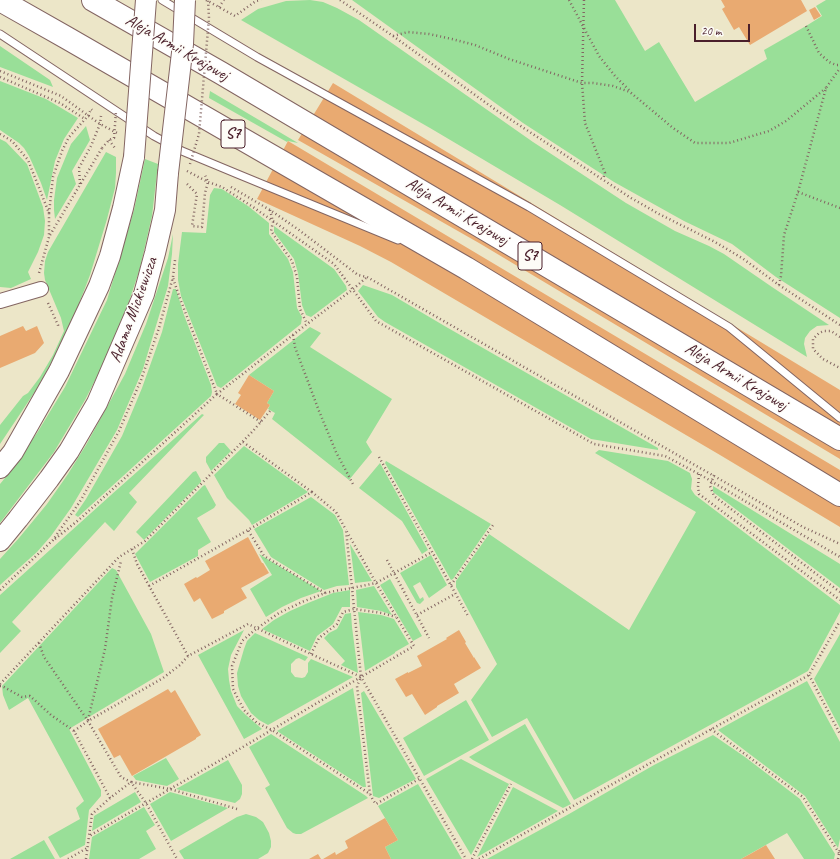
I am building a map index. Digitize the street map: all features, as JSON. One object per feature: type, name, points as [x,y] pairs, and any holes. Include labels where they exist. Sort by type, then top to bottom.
[{"type":"highway","name":"S7","points":[[0,0],[466,268],[840,495]]},
{"type":"highway","name":"Aleja Armii Krajowej","points":[[93,0],[228,77],[840,438]]},
{"type":"street","points":[[0,468],[13,452],[59,371],[99,286],[110,256],[123,208],[134,157],[146,0]]},
{"type":"street","name":"Adama Mickiewicza","points":[[0,540],[18,519],[69,451],[97,403],[144,294],[165,210],[180,169],[185,0]]},
{"type":"street","points":[[0,301],[41,289]]},
{"type":"lane","points":[[162,0],[258,56],[529,207],[729,327],[840,418]]},
{"type":"lane","points":[[0,34],[154,136],[235,173],[466,268]]},
{"type":"path","points":[[180,169],[199,134],[209,18],[207,0]]},
{"type":"path","points":[[207,0],[235,16],[256,0],[262,0]]},
{"type":"path","points":[[219,7],[224,0]]},
{"type":"path","points":[[340,0],[496,110],[631,198],[715,242],[742,258],[779,285],[840,325]]},
{"type":"path","points":[[569,0],[599,56],[615,76],[630,92],[673,128],[695,143],[729,143],[769,131],[786,121],[826,88],[840,68]]},
{"type":"path","points":[[584,0],[582,83],[585,123],[605,173],[603,179]]},
{"type":"path","points":[[806,26],[819,53],[829,62],[840,65]]},
{"type":"path","points":[[393,36],[408,32],[430,34],[452,39],[475,45],[509,59],[582,83],[612,86],[630,92]]},
{"type":"path","points":[[0,71],[61,96],[100,124],[120,135]]},
{"type":"path","points":[[0,77],[60,103],[85,119]]},
{"type":"path","points":[[779,285],[784,236],[798,192],[826,88]]},
{"type":"path","points":[[49,237],[49,213],[54,177],[62,151],[69,137],[88,116],[91,109],[105,118]]},
{"type":"path","points":[[80,184],[79,168],[91,146],[100,124],[101,116]]},
{"type":"path","points":[[109,120],[115,124]]},
{"type":"path","points":[[0,134],[12,141],[28,160],[49,213]]},
{"type":"path","points":[[45,250],[49,237],[102,148]]},
{"type":"path","points":[[180,169],[190,165]]},
{"type":"path","points":[[180,169],[222,187],[254,207],[334,264],[376,321],[594,444],[665,456],[699,474],[840,557]]},
{"type":"path","points":[[196,194],[192,226],[202,227],[205,194],[208,182],[204,172],[208,174]]},
{"type":"path","points":[[226,184],[270,210],[358,275],[367,277],[803,527],[840,544]]},
{"type":"path","points":[[798,192],[840,208]]},
{"type":"path","points":[[270,210],[273,222],[271,231],[292,261],[297,277],[300,309],[307,324]]},
{"type":"path","points":[[173,277],[217,394],[261,422]]},
{"type":"path","points":[[53,540],[81,518],[217,394],[367,277]]},
{"type":"path","points":[[840,337],[832,331],[824,331],[819,333],[813,339],[813,349],[823,359],[840,368]]},
{"type":"path","points":[[293,334],[294,347],[319,411],[336,452],[354,486]]},
{"type":"path","points":[[110,798],[74,731],[51,715],[30,696],[22,696],[0,685],[119,557],[145,541],[243,442],[270,411]]},
{"type":"path","points":[[89,836],[414,646],[376,584],[336,512],[312,492],[243,442]]},
{"type":"path","points":[[379,457],[468,616]]},
{"type":"path","points":[[699,474],[699,494],[840,600]]},
{"type":"path","points":[[714,475],[710,486],[714,496],[840,592]]},
{"type":"path","points":[[149,586],[312,492]]},
{"type":"path","points":[[450,585],[493,525]]},
{"type":"path","points":[[248,530],[264,556],[325,593]]},
{"type":"path","points":[[346,530],[361,677],[466,859]]},
{"type":"path","points":[[132,549],[137,564],[188,656]]},
{"type":"path","points":[[370,794],[272,730],[257,723],[244,710],[233,689],[232,666],[242,641],[279,613],[325,593],[376,584],[432,552]]},
{"type":"path","points":[[88,721],[105,649],[112,598],[121,560]]},
{"type":"path","points":[[387,560],[429,638]]},
{"type":"path","points":[[417,616],[456,594]]},
{"type":"path","points":[[311,654],[319,638],[337,624],[343,612],[354,609],[397,617]]},
{"type":"path","points":[[479,859],[809,675],[840,621]]},
{"type":"path","points":[[74,731],[88,721],[162,678],[188,656],[248,624],[361,677]]},
{"type":"path","points":[[39,643],[44,657],[88,721],[121,777],[131,782],[170,789],[236,809]]},
{"type":"path","points":[[809,675],[840,734]]},
{"type":"path","points":[[361,677],[357,686],[370,794],[373,800],[376,804],[420,779]]},
{"type":"path","points":[[711,729],[803,797],[839,853]]},
{"type":"path","points":[[86,859],[92,814],[131,782]]},
{"type":"path","points":[[131,782],[146,803],[177,859]]},
{"type":"path","points":[[472,859],[511,784]]},
{"type":"path","points":[[68,859],[87,848]]},
{"type":"path","points":[[838,859],[840,849]]},
{"type":"green space","points":[[310,0],[323,2],[359,20],[533,142],[626,203],[675,231],[724,254],[829,325],[817,326],[810,331],[805,338],[804,344],[807,357],[560,205],[430,128],[241,20],[258,9],[286,1]]},
{"type":"green space","points":[[352,0],[615,0],[645,51],[659,42],[695,102],[767,59],[764,50],[822,16],[816,6],[826,0],[840,0],[840,318],[776,277],[732,244],[684,221],[614,182],[523,123]]},
{"type":"green space","points":[[0,46],[50,80],[53,87],[0,67]]},
{"type":"green space","points":[[0,81],[46,99],[78,118],[64,139],[55,161],[47,200],[34,167],[24,148],[0,130]]},
{"type":"green space","points":[[210,91],[298,143],[287,142],[209,98]]},
{"type":"green space","points":[[86,126],[90,140],[72,171],[76,184],[55,219],[54,200],[57,178],[71,144]]},
{"type":"green space","points":[[0,139],[6,142],[27,164],[43,207],[45,221],[44,235],[38,252],[28,272],[31,279],[11,288],[0,287]]},
{"type":"green space","points":[[106,152],[116,157],[115,188],[90,275],[77,309],[49,367],[36,390],[0,444],[0,425],[40,377],[53,355],[64,331],[61,318],[45,280],[45,261],[48,252]]},
{"type":"green space","points":[[145,159],[158,164],[152,216],[140,268],[126,311],[105,361],[85,400],[54,452],[0,523],[0,484],[37,433],[65,387],[107,300],[134,210]]},
{"type":"green space","points":[[214,188],[222,189],[248,206],[269,223],[269,234],[288,259],[293,272],[297,308],[302,317],[301,324],[221,388],[217,386],[181,296],[178,280],[178,264],[182,232],[206,233],[210,195]]},
{"type":"green space","points":[[274,226],[334,269],[346,286],[347,290],[311,317],[306,315],[302,305],[298,273],[294,259],[274,232]]},
{"type":"green space","points":[[173,234],[168,286],[143,369],[117,430],[71,508],[51,536],[37,552],[0,585],[0,559],[47,504],[68,474],[86,445],[125,374],[146,324],[168,258]]},
{"type":"green space","points":[[363,285],[392,295],[658,448],[658,450],[591,439],[385,322],[378,317],[358,291]]},
{"type":"green space","points":[[173,289],[176,289],[184,315],[211,385],[211,396],[78,517],[75,515],[86,499],[122,436],[142,388],[162,332]]},
{"type":"green space","points":[[310,327],[321,333],[310,347],[392,399],[366,442],[372,452],[349,480],[272,419],[275,413],[268,409],[270,405],[267,403],[274,391],[249,375]]},
{"type":"green space","points":[[202,414],[204,415],[129,493],[137,502],[114,531],[105,522],[12,622],[21,631],[0,653],[0,595]]},
{"type":"green space","points":[[219,443],[224,443],[231,451],[211,471],[206,462],[206,457]]},
{"type":"green space","points":[[244,446],[308,492],[252,525],[227,498],[214,475]]},
{"type":"green space","points":[[599,450],[668,461],[690,473],[692,479],[691,489],[695,495],[840,605],[840,612],[808,671],[574,800],[527,718],[492,737],[471,700],[497,664],[456,587],[456,581],[489,534],[629,630],[696,512],[595,453]]},
{"type":"green space","points":[[386,461],[491,524],[453,579],[451,580],[385,463]]},
{"type":"green space","points":[[380,463],[428,550],[422,554],[402,521],[359,488]]},
{"type":"green space","points":[[196,471],[201,482],[144,540],[136,532],[193,472]]},
{"type":"green space","points":[[205,485],[216,505],[214,508],[197,518],[211,542],[198,550],[198,556],[150,582],[135,554]]},
{"type":"green space","points":[[713,486],[840,564],[840,588],[713,492]]},
{"type":"green space","points":[[311,497],[335,515],[343,530],[349,585],[337,586],[324,590],[271,557],[254,529]]},
{"type":"green space","points":[[350,544],[372,581],[355,583]]},
{"type":"green space","points":[[259,554],[321,591],[301,598],[266,617],[250,589],[272,575]]},
{"type":"green space","points":[[431,555],[447,585],[429,598],[420,582],[413,586],[420,599],[423,597],[424,600],[420,604],[417,603],[400,573]]},
{"type":"green space","points":[[112,568],[116,570],[151,634],[164,672],[69,729],[101,790],[101,796],[89,810],[85,845],[60,858],[48,837],[80,819],[76,808],[84,801],[28,698],[9,710],[3,695],[2,686]]},
{"type":"green space","points":[[390,579],[422,636],[413,641],[380,585]]},
{"type":"green space","points":[[374,586],[392,615],[381,611],[357,607],[356,590]]},
{"type":"green space","points":[[350,590],[350,607],[342,607],[333,624],[317,636],[310,651],[262,629],[274,620],[308,603],[333,593]]},
{"type":"green space","points":[[358,612],[381,615],[394,619],[409,644],[365,671]]},
{"type":"green space","points":[[351,613],[358,673],[341,665],[345,661],[324,638],[329,633],[337,629],[345,614]]},
{"type":"green space","points":[[244,630],[231,655],[228,669],[231,691],[237,706],[262,729],[244,739],[198,655]]},
{"type":"green space","points":[[255,633],[308,657],[305,661],[299,658],[296,659],[291,664],[291,672],[295,677],[305,677],[308,672],[308,663],[311,659],[353,677],[268,725],[251,713],[241,696],[238,686],[237,673],[244,649],[247,641]]},
{"type":"green space","points":[[840,634],[840,728],[814,679]]},
{"type":"green space","points":[[807,681],[840,742],[840,839],[838,848],[805,796],[718,730]]},
{"type":"green space","points":[[353,688],[366,787],[363,787],[277,731]]},
{"type":"green space","points":[[364,691],[416,779],[379,798],[373,796],[361,693]]},
{"type":"green space","points":[[466,700],[489,740],[424,776],[403,738]]},
{"type":"green space","points":[[525,724],[571,804],[563,808],[469,757]]},
{"type":"green space","points":[[271,734],[368,798],[301,834],[293,833],[287,828],[265,788],[270,785],[249,747]]},
{"type":"green space","points":[[713,735],[745,757],[800,799],[835,854],[834,859],[804,859],[787,833],[741,859],[487,859],[654,765]]},
{"type":"green space","points":[[166,758],[179,779],[167,786],[136,780],[133,776]]},
{"type":"green space","points":[[461,759],[509,784],[471,855],[426,779]]},
{"type":"green space","points":[[228,760],[242,785],[242,794],[240,799],[235,803],[176,789]]},
{"type":"green space","points":[[418,784],[462,859],[391,859],[385,847],[398,840],[378,806]]},
{"type":"green space","points":[[513,787],[558,811],[477,857]]},
{"type":"green space","points":[[135,792],[141,802],[92,831],[94,816]]},
{"type":"green space","points":[[170,792],[228,808],[171,841],[150,804]]},
{"type":"green space","points":[[144,807],[155,825],[146,831],[156,849],[139,859],[89,859],[92,837]]},
{"type":"green space","points":[[246,814],[256,817],[263,822],[269,833],[271,841],[271,847],[268,853],[258,859],[184,859],[179,851],[237,817]]},
{"type":"green space","points":[[44,840],[55,859],[10,859]]},
{"type":"building","points":[[721,0],[801,0],[807,11],[750,45],[739,27],[734,30],[722,9],[725,7]]},
{"type":"building","points":[[815,7],[821,16],[814,20],[809,10]]},
{"type":"building","points":[[333,83],[840,390],[840,459],[479,243],[298,140]]},
{"type":"building","points":[[288,141],[840,470],[840,527],[391,262],[360,246],[257,199]]},
{"type":"building","points":[[23,326],[26,331],[37,326],[44,343],[35,353],[0,368],[0,336]]},
{"type":"building","points":[[249,375],[274,391],[267,403],[270,405],[260,420],[235,404],[241,395],[238,393]]},
{"type":"building","points":[[248,537],[269,573],[241,588],[247,598],[212,619],[200,598],[194,602],[184,584],[210,570],[205,561]]},
{"type":"building","points":[[459,630],[466,642],[465,643],[481,668],[454,684],[459,693],[425,715],[412,694],[406,697],[395,679],[422,666],[417,656],[447,639],[446,638]]},
{"type":"building","points":[[168,689],[171,693],[175,690],[201,735],[132,776],[120,755],[114,758],[98,729]]},
{"type":"building","points":[[385,818],[398,840],[385,847],[391,859],[323,859],[335,852],[336,855],[348,848],[345,841]]},
{"type":"building","points":[[766,845],[775,859],[741,859],[752,853]]},
{"type":"building","points":[[318,854],[321,859],[309,859]]}]
